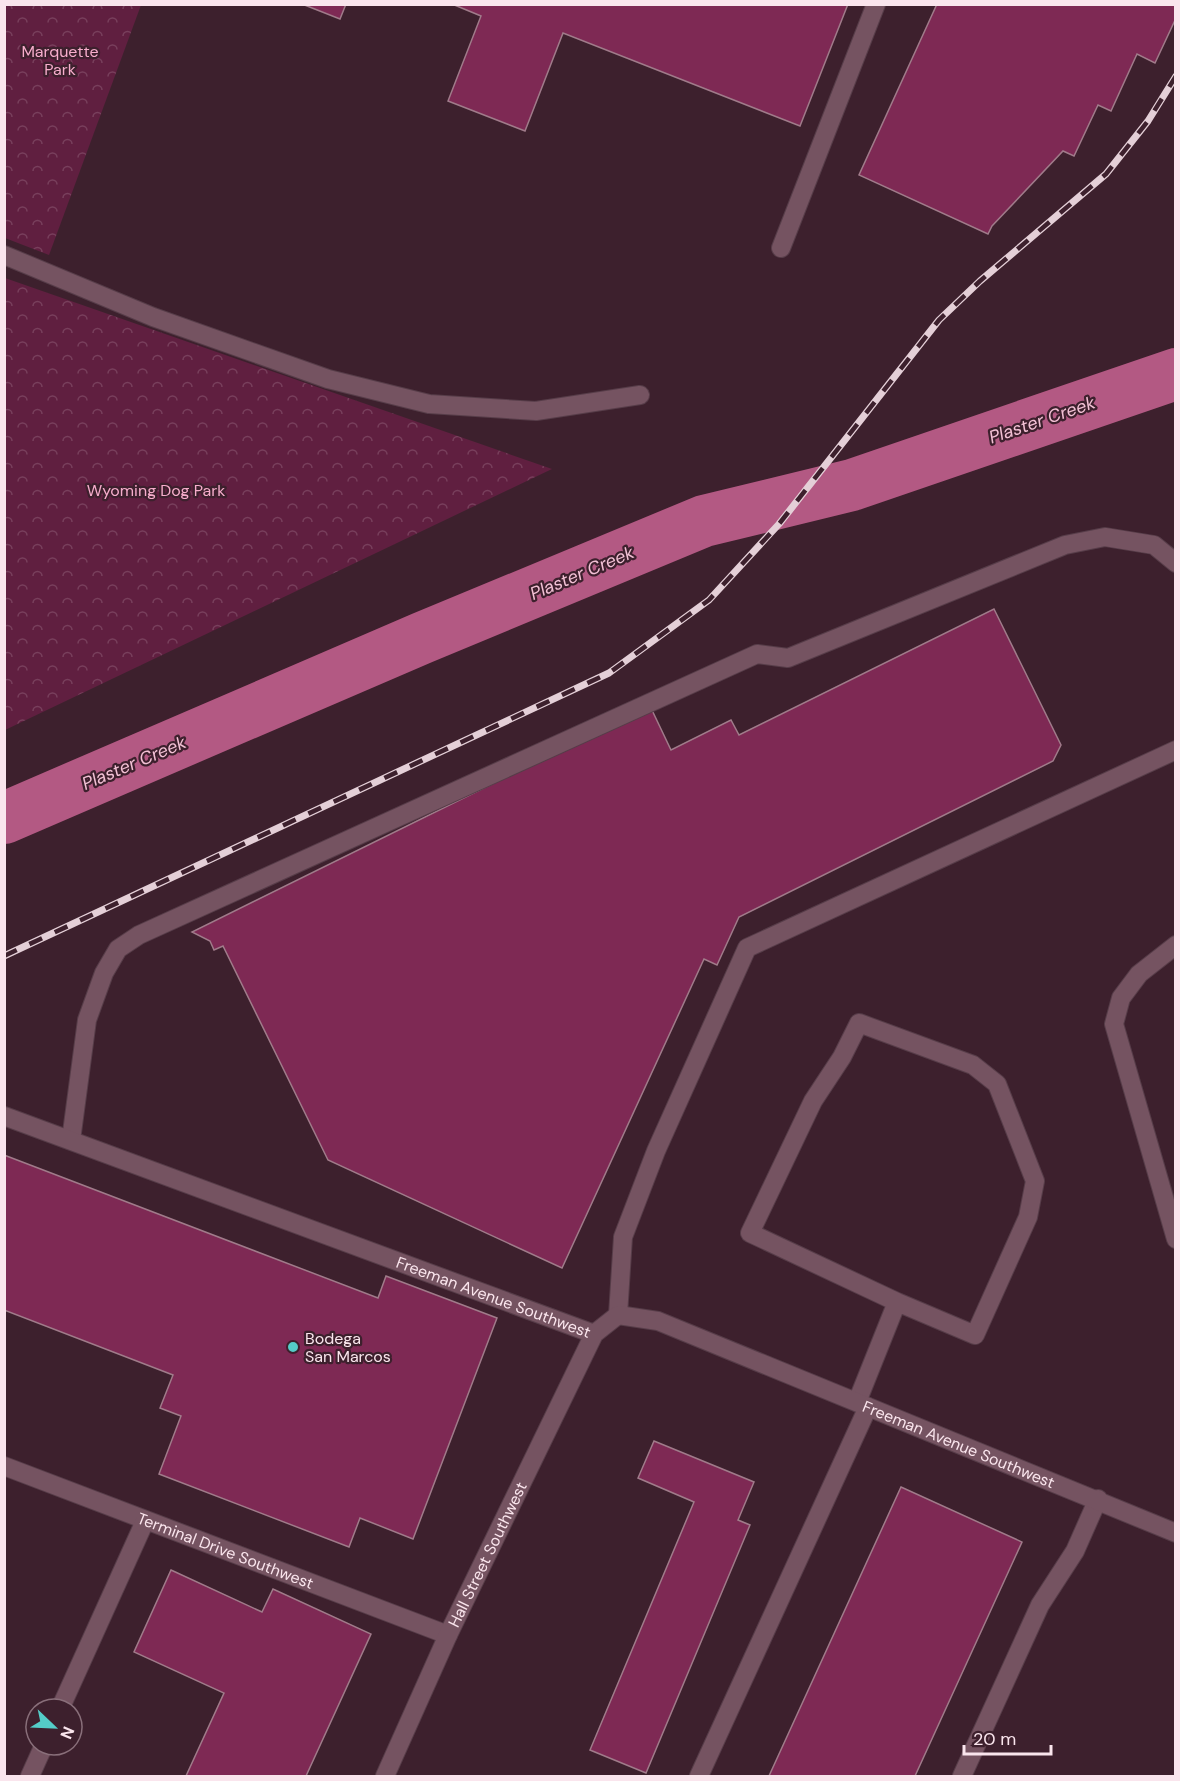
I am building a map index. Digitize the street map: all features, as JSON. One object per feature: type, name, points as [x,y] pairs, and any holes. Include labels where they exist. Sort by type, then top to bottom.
[{"type":"street","points":[[781,248],[876,4]]},
{"type":"street","points":[[4,255],[153,317],[317,375],[429,404],[536,411],[639,394]]},
{"type":"street","points":[[71,1140],[87,1020],[104,973],[118,949],[139,935],[757,654],[788,658],[1065,545],[1105,537],[1154,545],[1176,563]]},
{"type":"street","points":[[618,1315],[623,1237],[656,1151],[747,948],[1176,750]]},
{"type":"street","points":[[1176,945],[1139,974],[1121,998],[1114,1024],[1176,1239]]},
{"type":"street","points":[[859,1023],[973,1065],[997,1084],[1035,1181],[1028,1217],[975,1335],[897,1302],[750,1233],[813,1101],[842,1057],[859,1023]]},
{"type":"street","name":"Freeman Avenue Southwest","points":[[4,1116],[594,1334],[618,1315],[658,1321],[1176,1533]]},
{"type":"street","points":[[699,1776],[862,1404],[897,1302]]},
{"type":"street","name":"Hall Street Southwest","points":[[385,1776],[448,1635],[594,1334]]},
{"type":"street","name":"Terminal Drive Southwest","points":[[4,1466],[448,1635]]},
{"type":"street","points":[[962,1776],[1040,1605],[1075,1551],[1098,1500]]},
{"type":"street","points":[[65,1697],[145,1521]]},
{"type":"street","points":[[30,1776],[39,1757]]},
{"type":"green space","name":"Marquette Park","points":[[4,5],[141,5],[49,255],[5,238]]},
{"type":"green space","name":"Wyoming Dog Park","points":[[5,278],[552,469],[5,730]]},
{"type":"building","points":[[302,4],[346,4],[340,19]]},
{"type":"building","points":[[452,4],[848,4],[800,126],[563,33],[525,131],[448,101],[481,16]]},
{"type":"building","points":[[937,4],[1176,4],[1176,18],[1155,63],[1137,54],[1111,111],[1098,105],[1074,156],[1063,151],[992,226],[988,234],[859,175]]},
{"type":"building","points":[[994,609],[1061,745],[1053,761],[739,917],[717,965],[704,959],[562,1268],[328,1160],[223,946],[214,950],[210,941],[192,932],[650,706],[671,750],[731,720],[739,735]]},
{"type":"building","name":"Bodega San Marcos","points":[[4,1155],[378,1298],[386,1276],[497,1318],[413,1539],[360,1518],[349,1547],[159,1474],[181,1416],[160,1408],[173,1375],[4,1310]]},
{"type":"building","points":[[654,1441],[754,1482],[738,1520],[750,1525],[646,1773],[590,1750],[694,1502],[638,1478]]},
{"type":"building","points":[[901,1487],[1022,1542],[915,1776],[769,1776]]},
{"type":"building","points":[[171,1570],[262,1612],[273,1589],[371,1634],[306,1776],[186,1776],[224,1693],[134,1652]]},
{"type":"waterway","name":"Plaster Creek","points":[[4,818],[422,638],[704,521],[852,485],[1176,374]]},
{"type":"railway","points":[[4,956],[609,673],[709,600],[779,524],[939,320],[980,281],[1106,174],[1148,121],[1176,76]]},
{"type":"place","name":"Bodega San Marcos","points":[[293,1347]]}]
